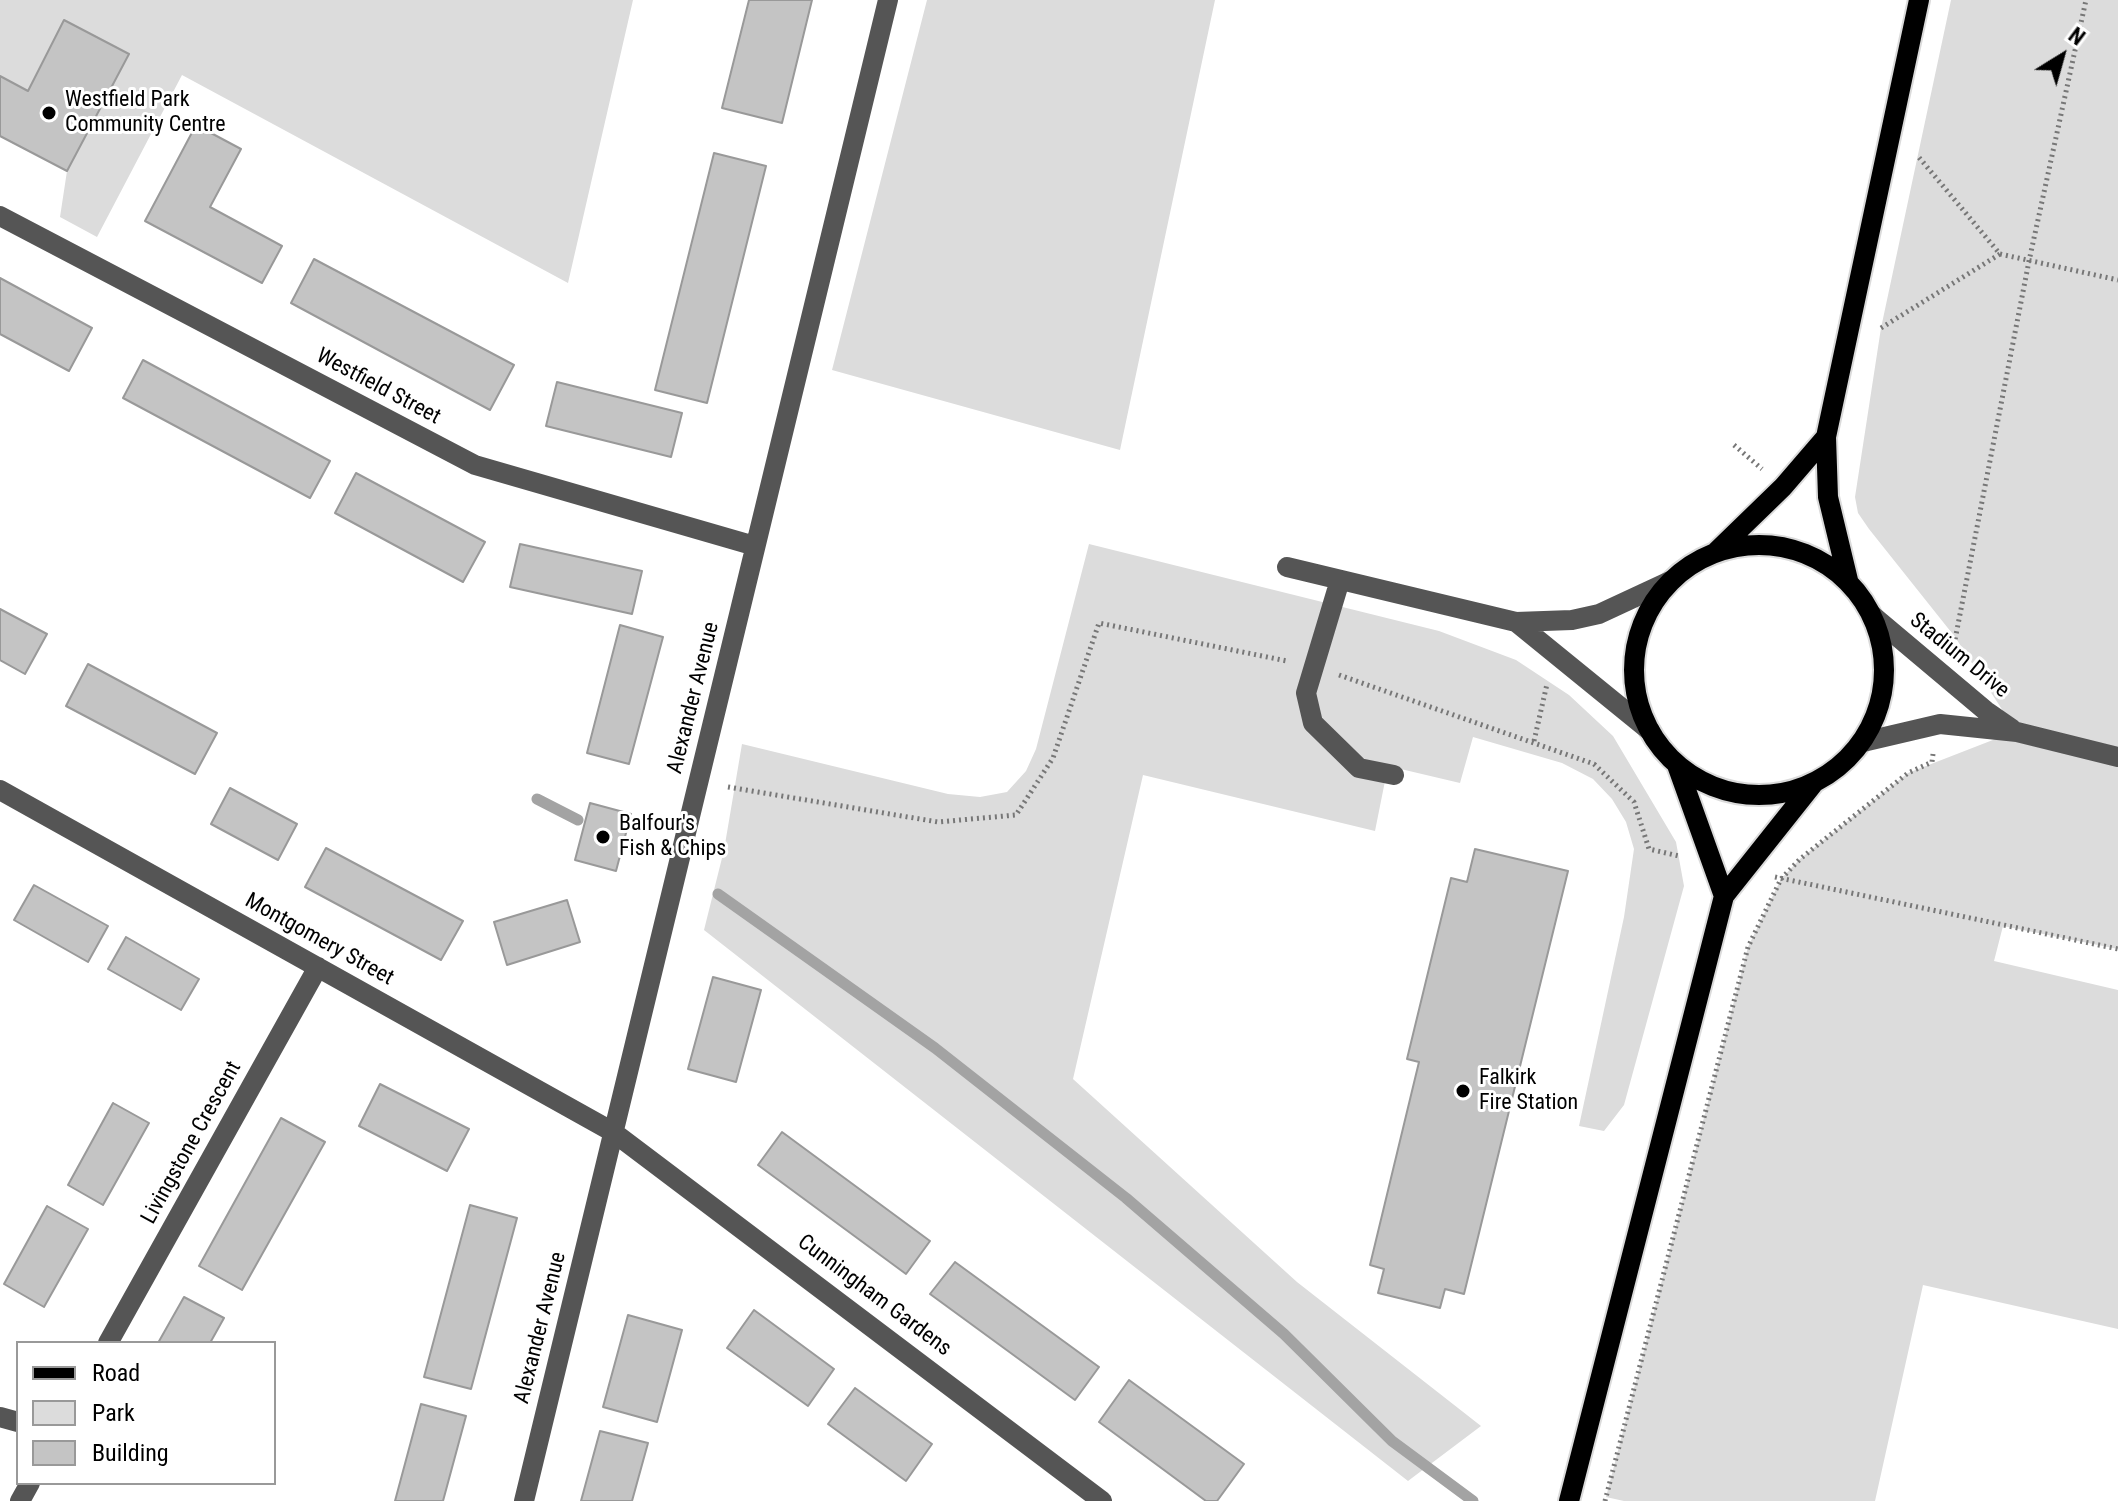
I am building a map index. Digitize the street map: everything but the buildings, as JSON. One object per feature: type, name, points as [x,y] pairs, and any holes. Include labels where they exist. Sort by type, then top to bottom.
[{"type":"main road","points":[[1848,580],[1828,497],[1826,437],[1919,0]]},
{"type":"main road","points":[[1716,552],[1783,487],[1826,437]]},
{"type":"main road","points":[[1677,765],[1707,784],[1742,794],[1778,794],[1813,784],[1840,766],[1863,742],[1878,712],[1885,680],[1883,647],[1873,616],[1848,580],[1819,559],[1786,547],[1750,545],[1716,552],[1691,564],[1670,581],[1647,613],[1635,652],[1636,693],[1650,731],[1677,765],[1724,896]]},
{"type":"main road","points":[[1569,1501],[1724,896],[1813,784]]},
{"type":"street","name":"Alexander Avenue","points":[[524,1501],[888,0]]},
{"type":"street","name":"Westfield Street","points":[[0,216],[475,465],[755,546]]},
{"type":"street","points":[[1287,567],[1516,622],[1572,620],[1599,614],[1670,581]]},
{"type":"street","points":[[1340,580],[1306,693],[1313,723],[1359,768],[1394,775]]},
{"type":"street","name":"Stadium Drive","points":[[1873,616],[1947,679],[2017,732]]},
{"type":"street","points":[[1516,622],[1650,731]]},
{"type":"street","name":"Stadium Drive","points":[[1863,742],[1940,724],[2017,732],[2118,757]]},
{"type":"street","name":"Montgomery Street","points":[[0,790],[613,1132]]},
{"type":"street","name":"Livingstone Crescent","points":[[109,1341],[318,967]]},
{"type":"street","name":"Cunningham Gardens","points":[[613,1132],[1102,1501]]},
{"type":"path","points":[[1947,679],[2029,261],[2086,0]]},
{"type":"path","points":[[1916,154],[2000,254],[2118,280]]},
{"type":"path","points":[[1881,328],[2000,254]]},
{"type":"path","points":[[698,782],[938,822],[1016,815],[1053,758],[1099,623],[1314,666],[1565,751],[1594,764],[1634,802],[1649,849],[1714,864]]},
{"type":"path","points":[[1605,1501],[1748,947],[1781,879],[1800,859],[1908,773],[1932,762],[1940,724]]},
{"type":"path","points":[[1746,869],[1781,879],[2118,949]]},
{"type":"green space","points":[[0,0],[633,0],[568,283],[182,75],[97,237],[60,217],[67,171],[0,136]]},
{"type":"green space","points":[[927,0],[1215,0],[1120,450],[832,370]]},
{"type":"green space","points":[[1951,0],[2118,0],[2118,949],[2003,926],[1994,961],[2118,990],[2118,1329],[1923,1285],[1875,1501],[1624,1501],[1606,1497],[1748,947],[1781,879],[1800,859],[1908,773],[2016,731],[1955,637],[1869,529],[1858,513],[1855,497],[1881,328]]},
{"type":"green space","points":[[1089,544],[1439,631],[1516,660],[1569,695],[1613,736],[1676,842],[1684,886],[1624,1105],[1604,1131],[1579,1126],[1624,917],[1634,849],[1626,822],[1612,799],[1593,779],[1562,763],[1473,737],[1460,783],[1388,766],[1375,831],[1143,775],[1073,1079],[1297,1282],[1481,1426],[1408,1481],[704,930],[724,850],[742,744],[948,794],[980,797],[1007,792],[1026,771],[1036,749]]},
{"type":"waterway","points":[[537,799],[578,820]]},
{"type":"waterway","points":[[718,894],[935,1048],[1126,1198],[1284,1334],[1392,1441],[1473,1501]]},
{"type":"place","name":"Westfield Park Community Centre","points":[[49,113]]},
{"type":"place","name":"Balfour's Fish & Chips","points":[[603,837]]},
{"type":"place","name":"Falkirk Fire Station","points":[[1463,1091]]}]
